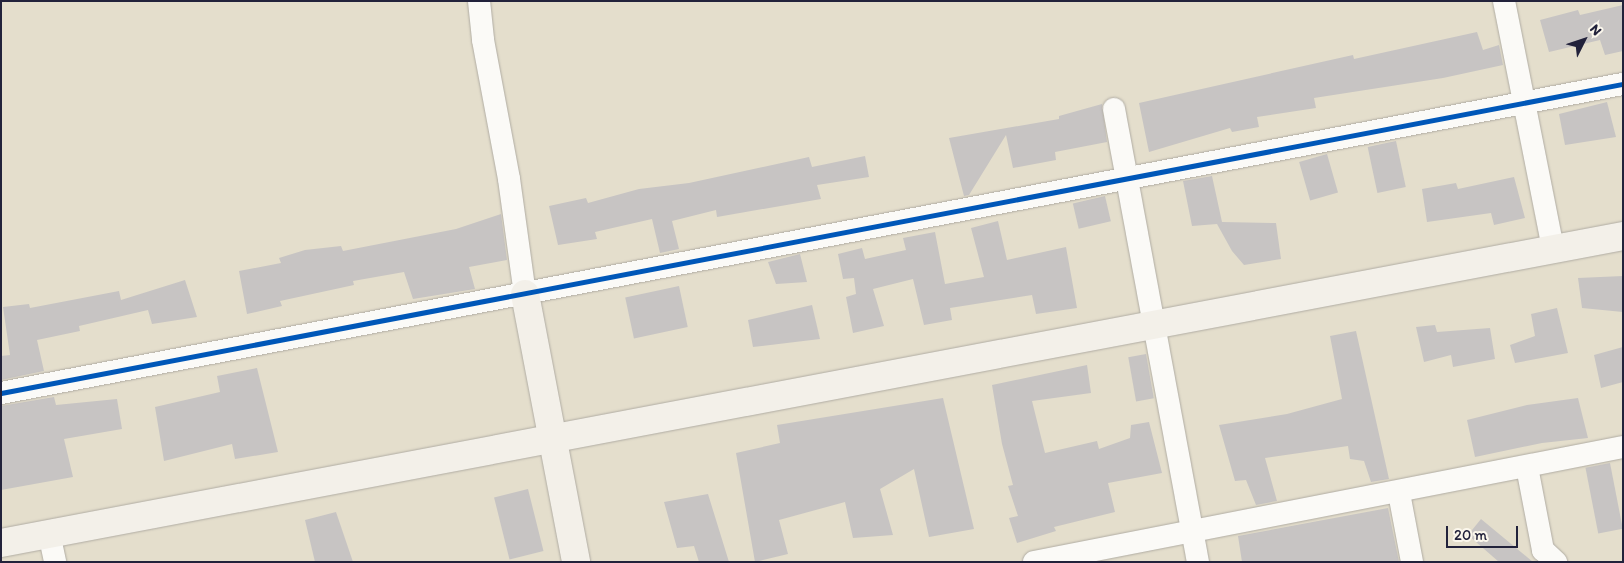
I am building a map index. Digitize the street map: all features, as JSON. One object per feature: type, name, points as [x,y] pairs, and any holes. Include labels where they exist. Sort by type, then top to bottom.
[{"type":"street","points":[[480,1],[483,40],[509,179],[525,294],[576,562]]},
{"type":"street","points":[[1504,1],[1522,103],[1552,249]]},
{"type":"street","points":[[1,393],[1623,84]]},
{"type":"street","points":[[1114,109],[1156,324],[1198,562]]},
{"type":"street","points":[[1,543],[1623,236]]},
{"type":"street","points":[[1034,562],[1399,493],[1623,447]]},
{"type":"street","points":[[1527,467],[1543,550],[1556,562]]},
{"type":"street","points":[[1399,493],[1412,562]]},
{"type":"street","points":[[49,533],[55,562]]},
{"type":"building","points":[[1623,5],[1623,51],[1605,55],[1600,40],[1549,52],[1540,20],[1578,10],[1580,15]]},
{"type":"building","points":[[1477,32],[1483,50],[1499,45],[1503,65],[1443,78],[1314,98],[1316,108],[1257,117],[1259,127],[1232,132],[1230,128],[1149,152],[1139,103],[1353,55],[1354,59]]},
{"type":"building","points":[[1607,102],[1616,137],[1565,145],[1559,114]]},
{"type":"building","points":[[1102,104],[1107,142],[1055,152],[1056,160],[1013,168],[1006,135],[969,195],[964,196],[949,138],[1059,119],[1059,116]]},
{"type":"building","points":[[1396,141],[1406,187],[1377,193],[1368,147]]},
{"type":"building","points":[[1327,154],[1338,192],[1310,200],[1299,162]]},
{"type":"building","points":[[865,156],[869,177],[817,185],[821,199],[717,217],[716,210],[672,221],[679,249],[660,253],[652,219],[595,232],[597,239],[558,245],[549,206],[586,198],[588,203],[639,189],[689,183],[809,157],[812,167]]},
{"type":"building","points":[[1212,176],[1222,222],[1276,223],[1281,259],[1244,265],[1232,251],[1217,224],[1192,226],[1183,181]]},
{"type":"building","points":[[1514,177],[1525,218],[1494,225],[1491,213],[1427,222],[1422,189],[1456,183],[1458,189]]},
{"type":"building","points":[[1105,196],[1111,221],[1079,229],[1073,203]]},
{"type":"building","points":[[501,214],[507,260],[469,267],[475,289],[413,299],[404,272],[353,281],[354,285],[280,301],[282,306],[247,314],[239,271],[281,263],[279,258],[305,250],[341,246],[343,251],[456,229]]},
{"type":"building","points":[[998,221],[1007,260],[1066,247],[1077,308],[1036,314],[1032,295],[950,308],[952,320],[924,325],[913,279],[873,289],[884,326],[853,333],[846,297],[856,294],[854,278],[843,279],[838,254],[862,248],[865,259],[906,250],[903,238],[935,232],[945,284],[984,277],[971,228]]},
{"type":"building","points":[[800,254],[807,282],[776,284],[768,262]]},
{"type":"building","points":[[1623,276],[1623,312],[1582,308],[1578,278]]},
{"type":"building","points":[[185,280],[197,317],[152,324],[148,310],[79,326],[80,331],[37,340],[44,371],[1,380],[1,356],[10,355],[3,307],[29,304],[30,308],[119,291],[121,300]]},
{"type":"building","points":[[679,286],[688,327],[634,339],[625,297]]},
{"type":"building","points":[[812,305],[820,339],[753,347],[748,320]]},
{"type":"building","points":[[1557,308],[1568,353],[1515,363],[1510,345],[1535,336],[1531,314]]},
{"type":"building","points":[[1435,325],[1437,332],[1490,328],[1495,359],[1453,367],[1451,355],[1424,362],[1416,327]]},
{"type":"building","points":[[1356,331],[1389,479],[1371,482],[1364,461],[1350,459],[1348,446],[1265,458],[1277,501],[1256,505],[1246,480],[1235,481],[1219,425],[1287,414],[1342,399],[1330,336]]},
{"type":"building","points":[[1623,347],[1623,382],[1601,388],[1594,355]]},
{"type":"building","points":[[1146,354],[1154,398],[1136,401],[1128,357]]},
{"type":"building","points":[[1087,365],[1091,393],[1032,401],[1045,453],[1097,441],[1099,449],[1130,438],[1131,425],[1149,422],[1162,473],[1108,483],[1115,512],[1054,527],[1056,531],[1017,543],[1009,518],[1018,516],[1008,486],[1013,485],[1002,444],[992,385]]},
{"type":"building","points":[[257,368],[278,452],[235,459],[232,444],[164,461],[155,407],[220,392],[217,376]]},
{"type":"building","points":[[54,397],[56,405],[117,399],[122,429],[64,439],[73,477],[1,490],[1,406]]},
{"type":"building","points":[[943,398],[974,529],[929,537],[914,469],[880,489],[893,535],[853,538],[845,502],[779,520],[788,554],[755,562],[736,453],[780,443],[777,425]]},
{"type":"building","points":[[1578,398],[1588,438],[1542,443],[1475,457],[1467,420],[1527,405]]},
{"type":"building","points":[[1610,463],[1623,529],[1598,534],[1585,468]]},
{"type":"building","points":[[528,489],[543,551],[510,560],[494,497]]},
{"type":"building","points":[[708,494],[729,562],[699,562],[694,546],[677,548],[664,502]]},
{"type":"building","points":[[1388,508],[1399,562],[1242,562],[1238,536]]},
{"type":"building","points":[[336,512],[353,562],[315,562],[305,520]]},
{"type":"building","points":[[1481,519],[1533,562],[1499,562],[1468,535]]},
{"type":"cycle path","points":[[1,393],[1623,84]]}]
